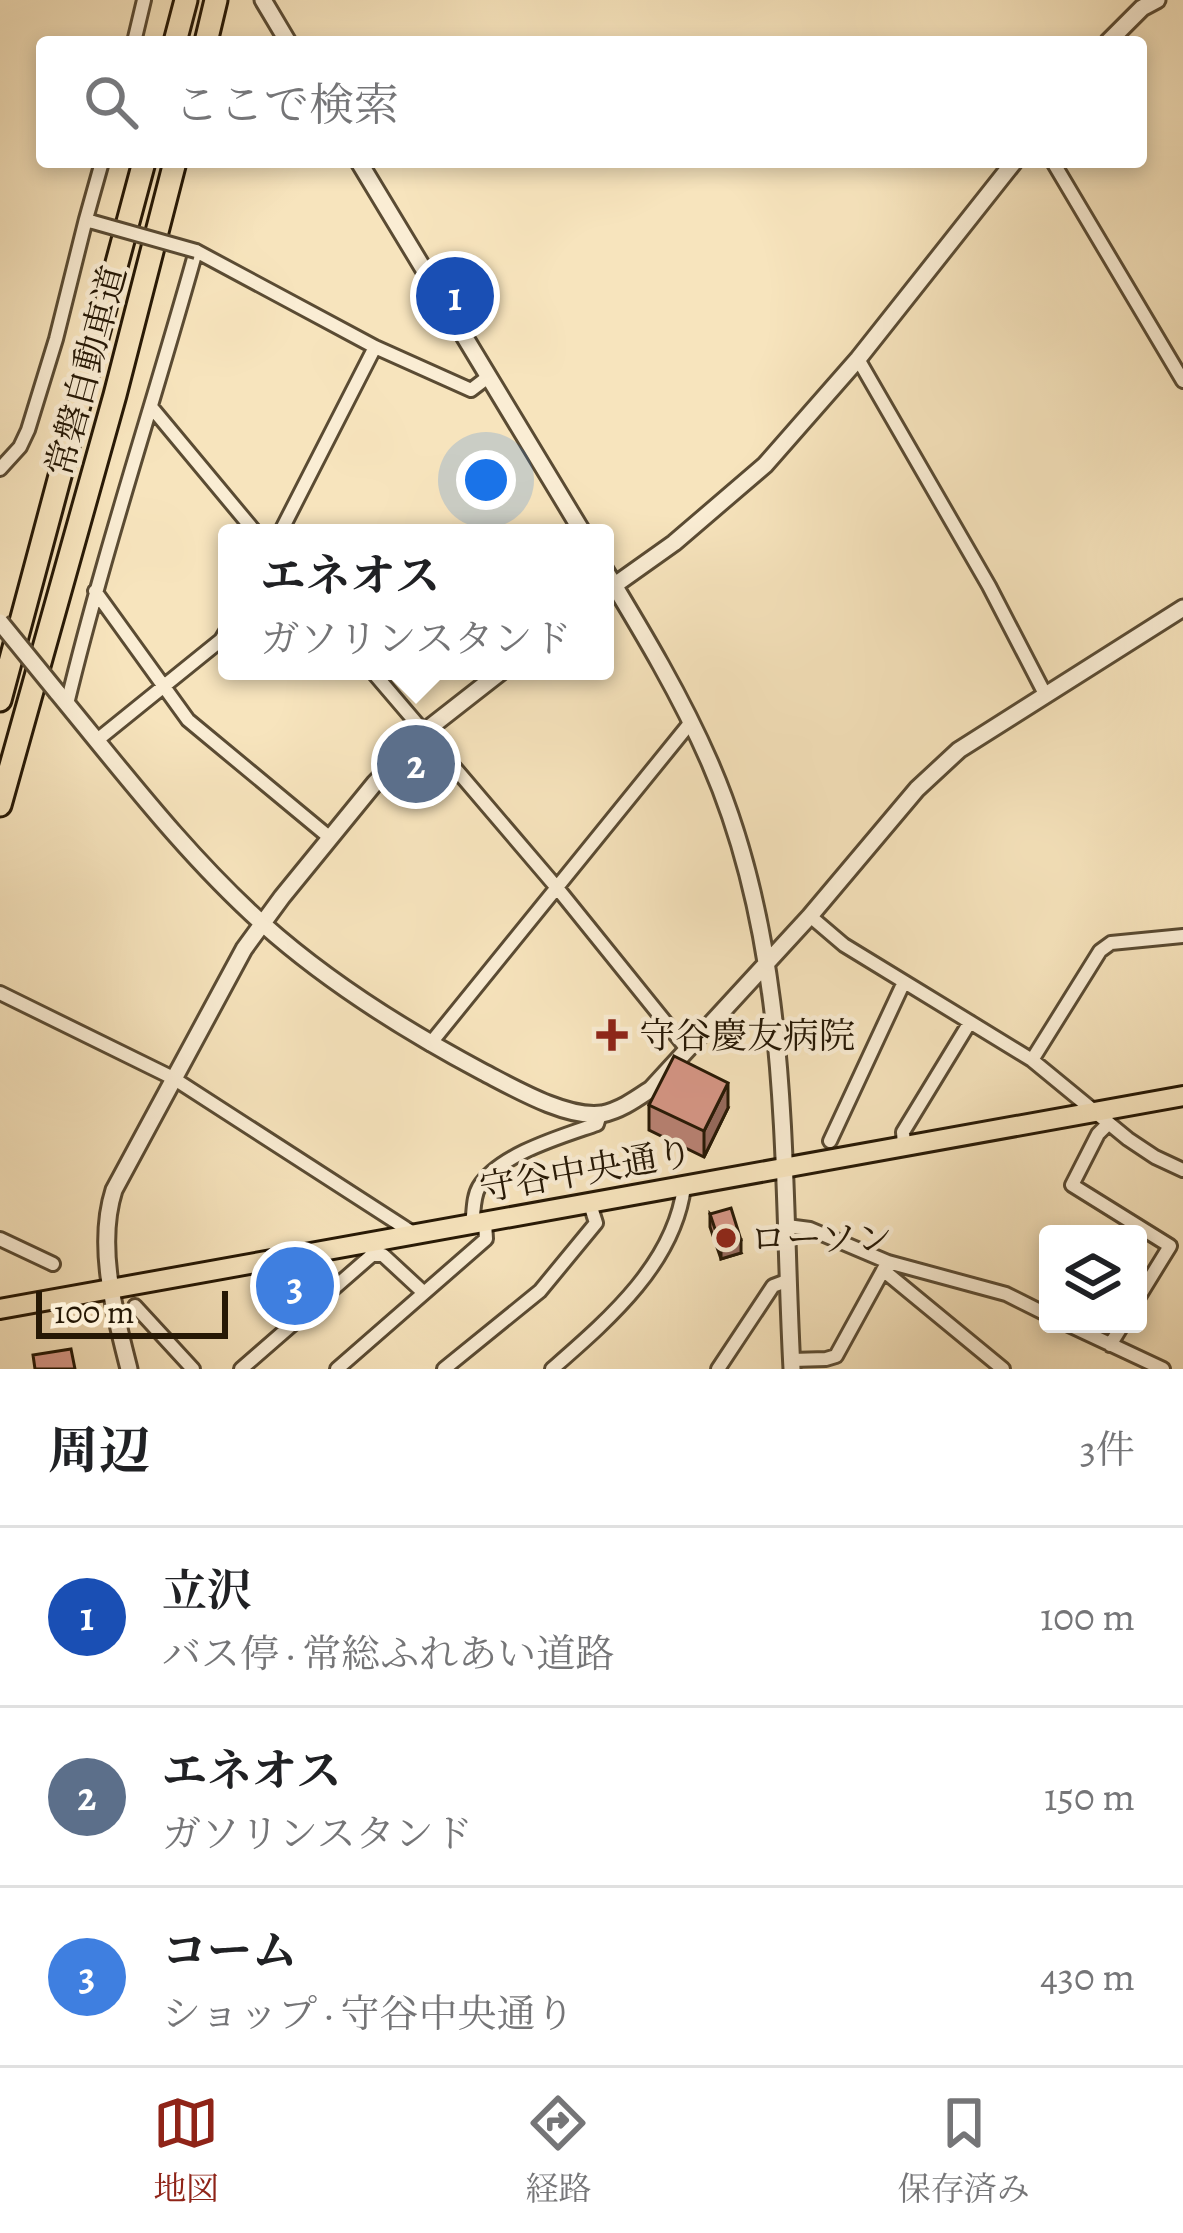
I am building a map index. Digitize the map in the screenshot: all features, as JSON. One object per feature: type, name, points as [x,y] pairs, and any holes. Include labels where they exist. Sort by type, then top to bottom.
[{"type":"highway","points":[[176,36],[185,0]]},
{"type":"highway","points":[[207,36],[216,0]]},
{"type":"highway","name":"常磐自動車道","points":[[0,700],[143,168]]},
{"type":"highway","name":"常磐自動車道","points":[[0,805],[173,168]]},
{"type":"main road","name":"守谷中央通り","points":[[0,1309],[371,1249],[414,1234],[904,1145],[1100,1118],[1183,1096]]},
{"type":"street","points":[[135,36],[144,0]]},
{"type":"street","points":[[262,0],[284,36]]},
{"type":"street","points":[[1114,36],[1157,0]]},
{"type":"street","points":[[0,470],[28,430],[101,168]]},
{"type":"street","points":[[363,168],[578,524]]},
{"type":"street","points":[[614,586],[674,543],[765,466],[858,359],[1009,168]]},
{"type":"street","points":[[1057,168],[1183,381]]},
{"type":"street","points":[[89,220],[196,251],[375,347],[471,390],[488,377]]},
{"type":"street","points":[[62,698],[196,251]]},
{"type":"street","points":[[285,524],[375,347]]},
{"type":"street","points":[[858,359],[989,586],[1045,694]]},
{"type":"street","points":[[152,408],[249,524]]},
{"type":"street","points":[[94,591],[188,720],[329,837]]},
{"type":"street","points":[[614,595],[663,668],[712,766],[754,896],[779,1068],[792,1364],[836,1356],[885,1266]]},
{"type":"street","points":[[0,622],[214,877],[263,924],[353,994],[430,1044],[530,1095],[578,1113],[600,1114],[651,1090],[958,750],[1183,608]]},
{"type":"street","points":[[96,741],[218,642]]},
{"type":"street","points":[[380,680],[687,1049]]},
{"type":"street","points":[[129,1369],[107,1248],[108,1209],[114,1190],[244,950],[263,924],[375,783],[424,732],[490,680]]},
{"type":"street","points":[[430,1044],[691,722]]},
{"type":"street","points":[[810,916],[844,945],[1032,1060],[1100,1118],[1155,1157],[1183,1170]]},
{"type":"street","points":[[1032,1060],[1100,952],[1111,943],[1183,936]]},
{"type":"street","points":[[830,1141],[904,982]]},
{"type":"street","points":[[0,993],[173,1078],[414,1234]]},
{"type":"street","points":[[904,1145],[903,1132],[970,1022]]},
{"type":"street","points":[[337,1369],[486,1239],[478,1223],[476,1191],[487,1177],[544,1143],[597,1124],[600,1114]]},
{"type":"street","points":[[1100,1118],[1098,1134],[1072,1185],[1136,1225]]},
{"type":"street","points":[[552,1369],[592,1334],[663,1253],[681,1211],[684,1187]]},
{"type":"street","points":[[444,1369],[540,1291],[596,1223],[590,1204]]},
{"type":"street","points":[[787,1226],[810,1229],[885,1266],[1006,1294],[1039,1310]]},
{"type":"street","points":[[1147,1232],[1170,1246],[1147,1283]]},
{"type":"street","points":[[0,1239],[52,1264]]},
{"type":"street","points":[[241,1369],[371,1249],[423,1292]]},
{"type":"street","points":[[885,1266],[1003,1369]]},
{"type":"street","points":[[718,1369],[773,1286],[789,1280]]},
{"type":"street","points":[[135,1306],[193,1369]]},
{"type":"street","points":[[1085,1333],[1163,1369]]},
{"type":"street","points":[[1110,1345],[1117,1333]]},
{"type":"building","points":[[674,1056],[728,1083],[704,1131],[649,1105]]},
{"type":"building","points":[[731,1208],[741,1240],[721,1247],[710,1214]]},
{"type":"building","points":[[71,1349],[75,1369],[35,1369],[33,1355]]},
{"type":"place","name":"立沢","points":[[455,296]]},
{"type":"place","name":"エネオス","points":[[416,764]]},
{"type":"place","name":"守谷慶友病院","points":[[612,1035]]},
{"type":"place","name":"ローソン","points":[[726,1238]]},
{"type":"place","name":"コーム","points":[[295,1286]]}]
